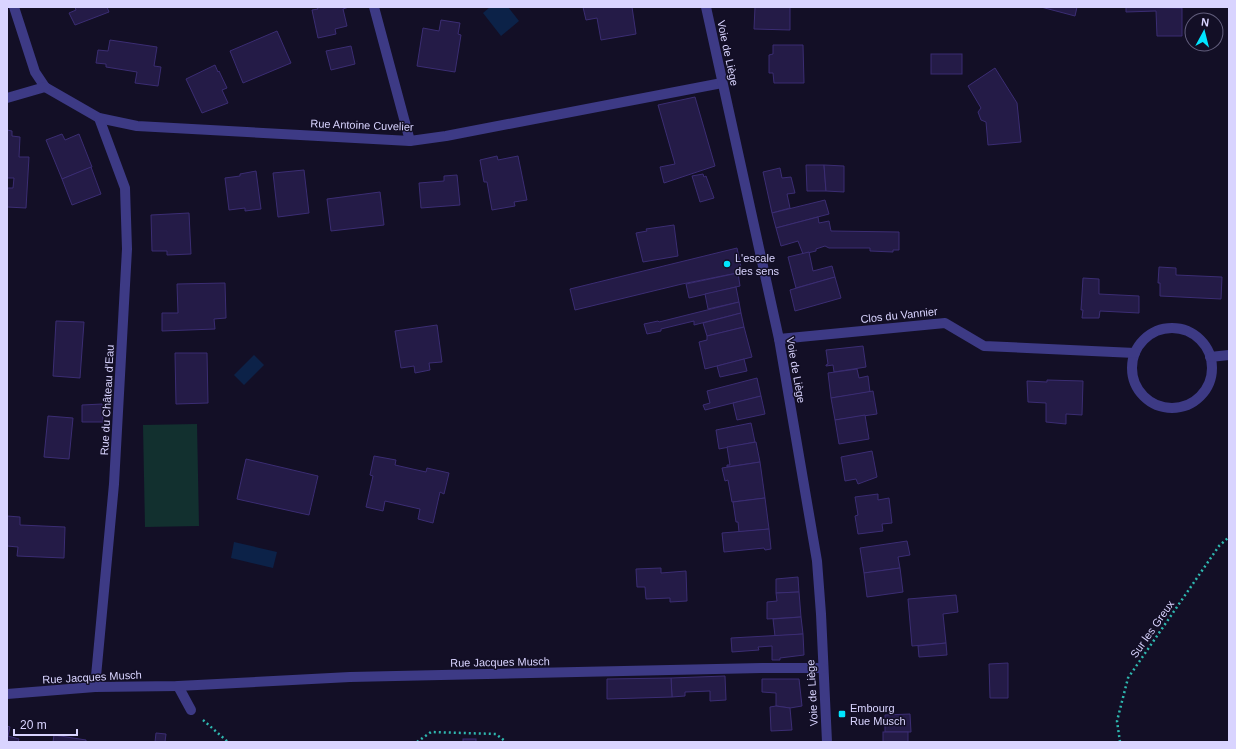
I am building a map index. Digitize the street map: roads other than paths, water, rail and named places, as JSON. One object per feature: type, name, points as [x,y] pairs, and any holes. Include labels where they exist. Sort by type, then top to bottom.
[{"type":"street","points":[[7,98],[45,87],[35,72],[14,7]]},
{"type":"street","points":[[374,7],[410,141]]},
{"type":"street","name":"Voie de Liège","points":[[706,7],[779,339],[818,569],[827,742]]},
{"type":"street","name":"Rue Antoine Cuvelier","points":[[45,87],[99,118],[137,126],[410,141],[446,136],[722,83]]},
{"type":"street","name":"Rue du Château d'Eau","points":[[95,687],[114,484],[127,249],[125,188],[99,118]]},
{"type":"street","name":"Clos du Vannier","points":[[779,339],[945,322],[984,346],[1135,353]]},
{"type":"street","points":[[1169,328],[1180,329],[1193,334],[1200,339],[1208,351],[1212,365],[1211,379],[1206,389],[1197,399],[1180,407],[1166,407],[1156,404],[1144,396],[1138,388],[1133,375],[1132,366],[1135,353],[1138,346],[1148,336],[1156,331],[1169,328]]},
{"type":"street","points":[[1210,357],[1229,355]]},
{"type":"street","name":"Rue Jacques Musch","points":[[7,694],[95,687],[178,686],[350,677],[822,668]]},
{"type":"street","points":[[178,686],[191,710]]},
{"type":"water","points":[[490,7],[508,7],[519,21],[501,36],[483,13]]},
{"type":"water","points":[[254,355],[264,365],[244,385],[234,375]]},
{"type":"water","points":[[234,542],[277,552],[273,568],[231,558]]},
{"type":"place","name":"L'escale des sens","points":[[727,264]]},
{"type":"place","name":"Embourg Rue Musch","points":[[842,714]]}]
